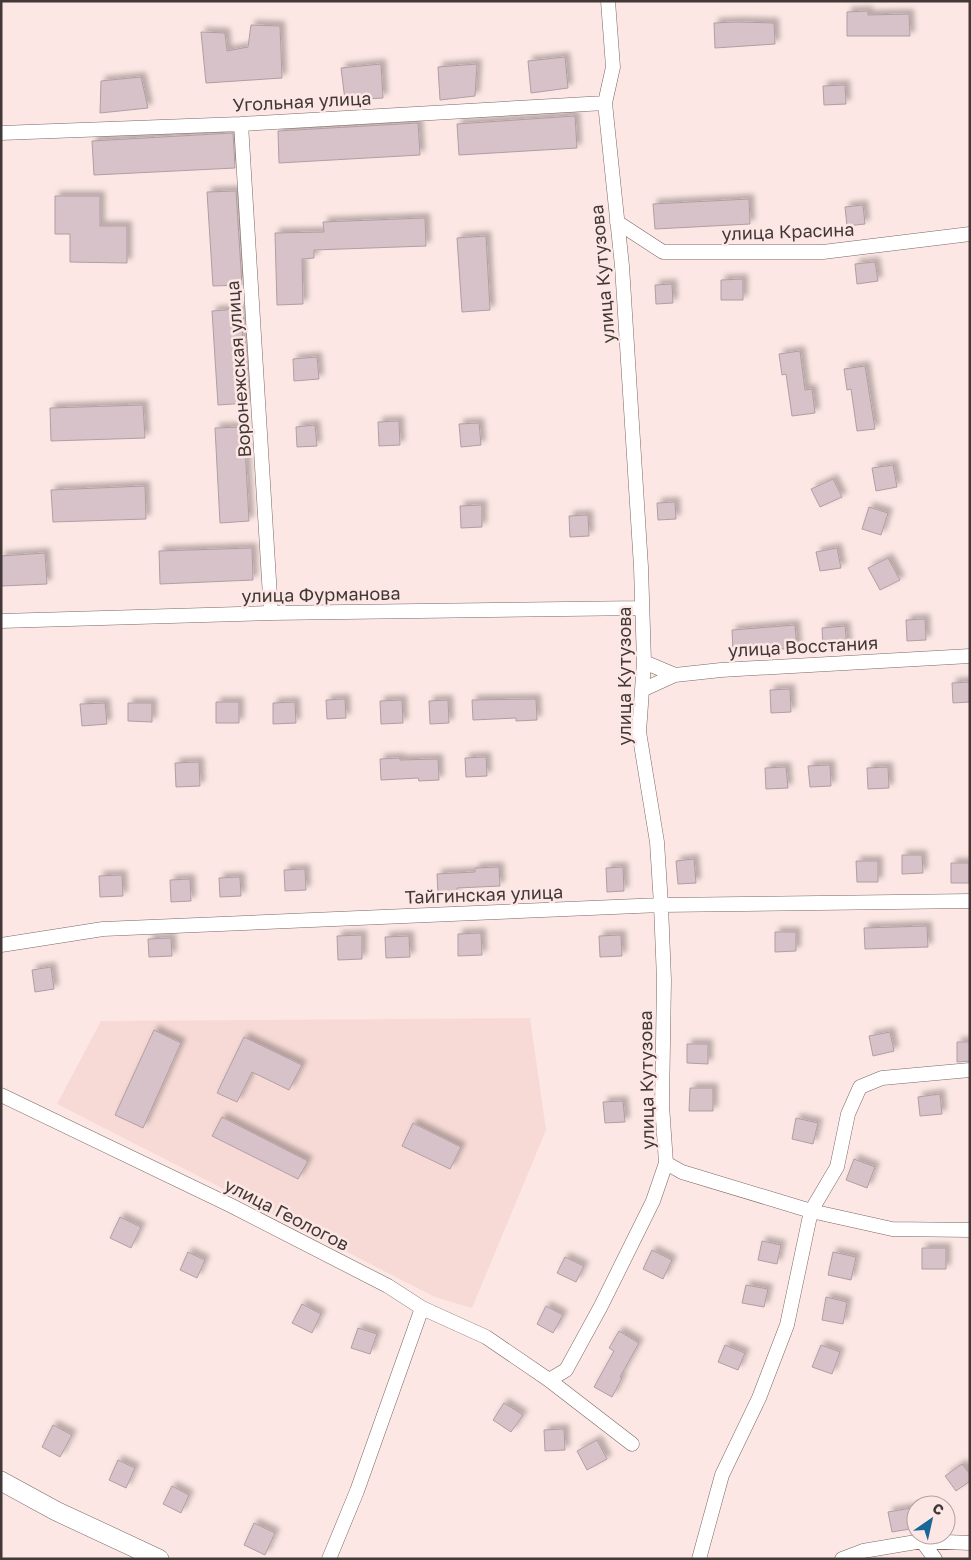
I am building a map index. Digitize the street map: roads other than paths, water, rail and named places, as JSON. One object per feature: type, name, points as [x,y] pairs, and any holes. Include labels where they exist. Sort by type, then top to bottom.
[{"type":"street","name":"улица Кутузова","points":[[549,1380],[566,1370],[601,1306],[653,1201],[666,1163],[662,1105],[664,980],[661,905],[656,842],[639,732],[644,662],[633,430],[622,266],[604,103],[613,66],[608,1]]},
{"type":"street","name":"Угольная улица","points":[[1,133],[241,124],[604,103]]},
{"type":"street","name":"Воронежская улица","points":[[241,124],[271,613]]},
{"type":"street","name":"улица Красина","points":[[617,222],[662,252],[823,252],[970,234]]},
{"type":"street","name":"улица Фурманова","points":[[1,621],[271,613],[642,608]]},
{"type":"street","name":"улица Восстания","points":[[642,690],[674,675],[721,670],[970,656]]},
{"type":"street","points":[[644,662],[674,675]]},
{"type":"street","name":"Тайгинская улица","points":[[1,945],[102,929],[661,905],[970,901]]},
{"type":"street","points":[[699,1559],[722,1475],[759,1398],[787,1325],[811,1212],[837,1167],[848,1114],[860,1087],[882,1078],[970,1070]]},
{"type":"street","name":"улица Геологов","points":[[1,1095],[232,1206],[388,1286],[422,1308],[486,1337],[549,1380],[632,1444]]},
{"type":"street","points":[[666,1163],[682,1172],[811,1212],[892,1229],[970,1230]]},
{"type":"street","points":[[329,1559],[357,1491],[422,1308]]},
{"type":"street","points":[[1,1481],[56,1511],[159,1559]]},
{"type":"street","points":[[956,1542],[970,1543]]},
{"type":"street","points":[[842,1559],[863,1552],[906,1544]]},
{"type":"street","points":[[925,1545],[935,1559]]}]
